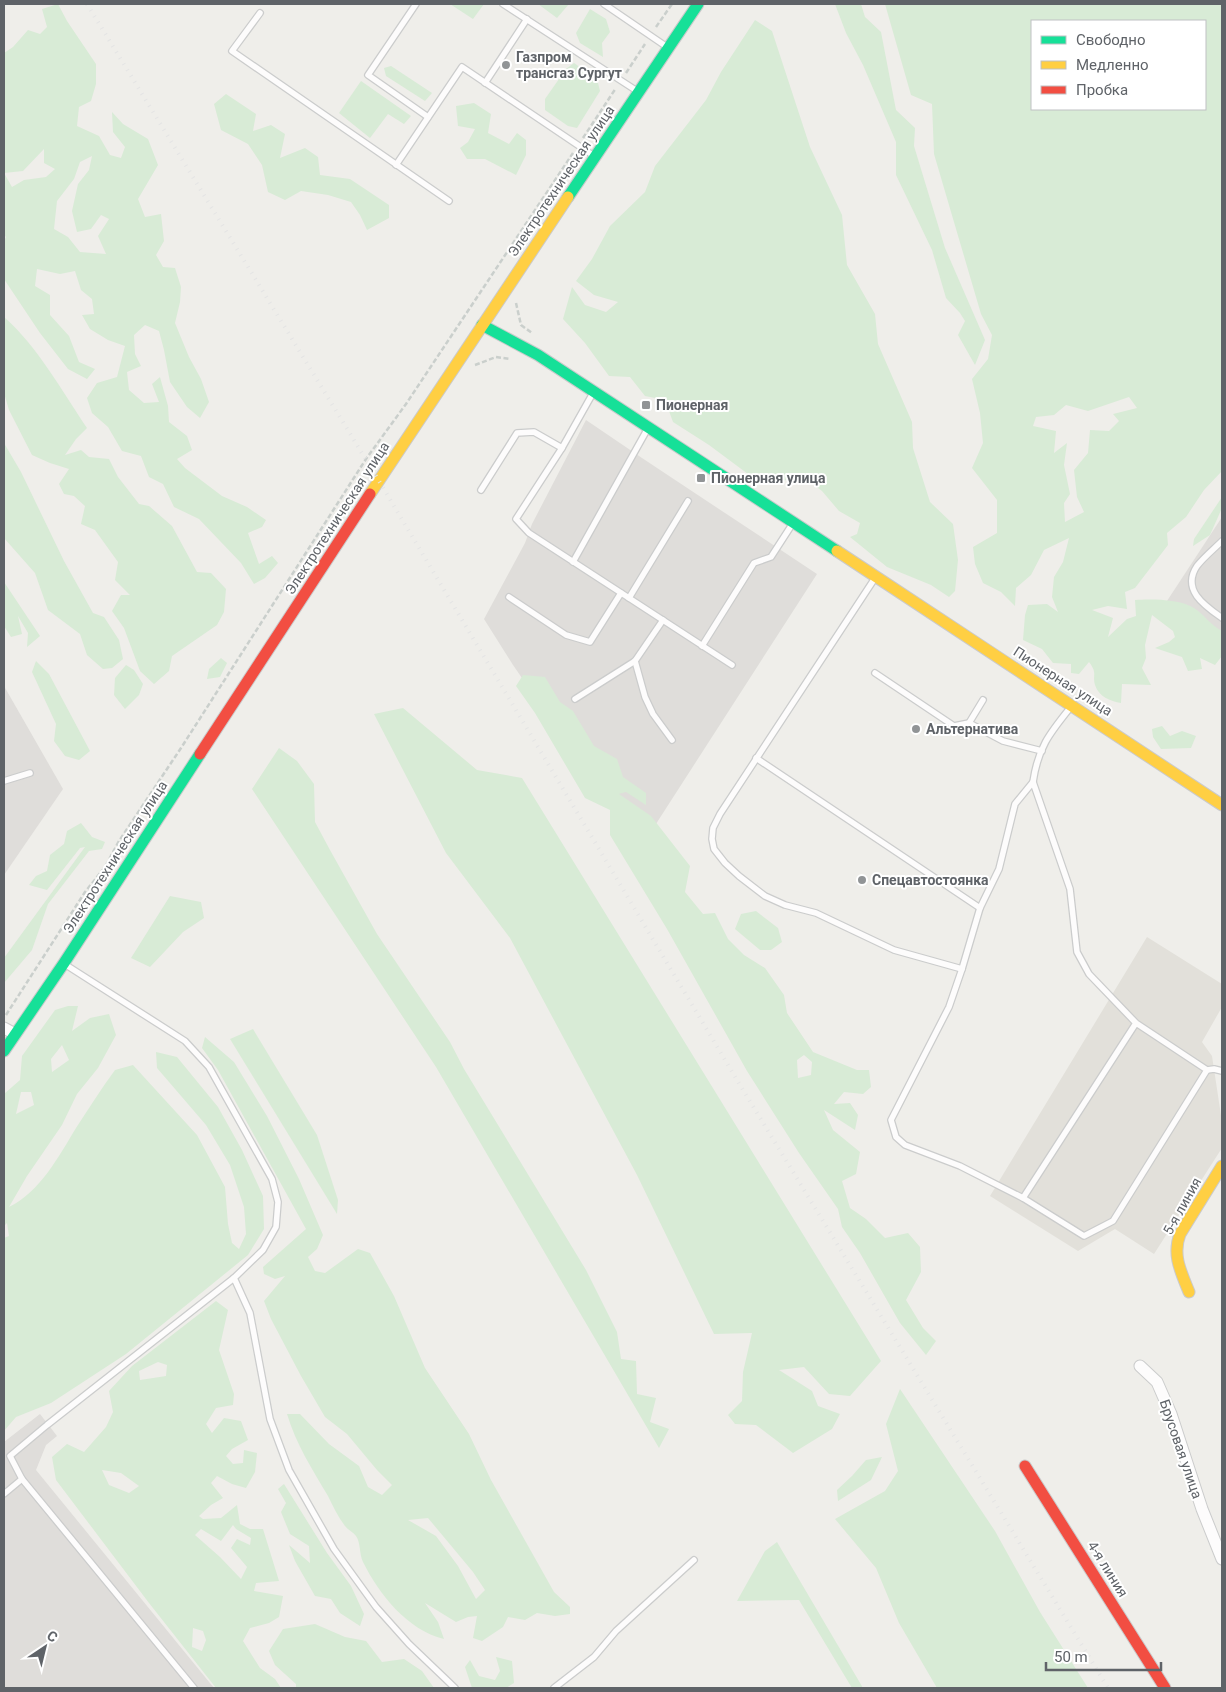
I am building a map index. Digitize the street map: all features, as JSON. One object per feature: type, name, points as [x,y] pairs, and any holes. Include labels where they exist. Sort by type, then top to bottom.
[{"type":"street","name":"Электротехническая улица","points":[[4,1051],[64,963],[482,325],[698,4]]},
{"type":"street","name":"Пионерная улица","points":[[482,325],[538,355],[594,390],[1222,805]]},
{"type":"street","points":[[4,1028],[15,1034]]},
{"type":"street","name":"5-я линия","points":[[1189,1292],[1180,1266],[1176,1245],[1180,1234],[1222,1166]]},
{"type":"street","name":"Брусовая улица","points":[[1140,1366],[1157,1382],[1171,1414],[1202,1509],[1222,1559]]},
{"type":"street","name":"4-я линия","points":[[1025,1466],[1165,1688]]},
{"type":"lane","points":[[416,4],[368,75],[428,117]]},
{"type":"lane","points":[[503,4],[638,93]]},
{"type":"lane","points":[[604,4],[669,48]]},
{"type":"lane","points":[[260,13],[232,51],[449,201]]},
{"type":"lane","points":[[485,83],[527,19]]},
{"type":"lane","points":[[396,165],[462,67],[595,157]]},
{"type":"lane","points":[[594,390],[562,448],[516,519],[529,533],[732,665]]},
{"type":"lane","points":[[573,562],[649,426]]},
{"type":"lane","points":[[481,490],[518,433],[534,432],[562,448]]},
{"type":"lane","points":[[629,598],[688,501]]},
{"type":"lane","points":[[702,646],[754,563],[771,557],[794,522]]},
{"type":"lane","points":[[1222,541],[1197,567],[1191,582],[1194,592],[1204,606],[1222,618]]},
{"type":"lane","points":[[876,576],[720,814],[713,828],[712,839],[714,849],[725,863],[753,889],[774,901],[816,913],[894,950],[962,969]]},
{"type":"lane","points":[[509,597],[566,635],[590,642],[622,593]]},
{"type":"lane","points":[[575,699],[635,661],[663,620]]},
{"type":"lane","points":[[635,661],[645,697],[653,714],[672,740]]},
{"type":"lane","points":[[875,673],[954,726],[969,723],[1004,741],[1042,750]]},
{"type":"lane","points":[[969,723],[983,700]]},
{"type":"lane","points":[[1072,705],[1046,738],[1035,767],[1033,782],[1070,889],[1077,952],[1089,974],[1136,1023],[1207,1070],[1222,1071]]},
{"type":"lane","points":[[756,758],[980,908]]},
{"type":"lane","points":[[4,782],[30,773]]},
{"type":"lane","points":[[1033,782],[1016,804],[999,869],[980,908],[949,1007],[891,1120],[896,1137],[905,1145],[960,1166],[1022,1198],[1084,1236],[1113,1221],[1207,1070]]},
{"type":"lane","points":[[64,963],[185,1041],[209,1067],[272,1179],[278,1202],[276,1227],[263,1250],[234,1278],[47,1424],[10,1456],[22,1479],[194,1688]]},
{"type":"lane","points":[[1022,1198],[1136,1023]]},
{"type":"lane","points":[[234,1278],[250,1313],[270,1419],[288,1470],[334,1548],[376,1607],[409,1644],[455,1688]]},
{"type":"lane","points":[[4,1494],[22,1479]]},
{"type":"lane","points":[[554,1688],[594,1657],[616,1631],[694,1560]]},
{"type":"path","points":[[4,1018],[85,892],[105,867],[119,841],[181,748],[366,459],[406,404],[672,4]]},
{"type":"path","points":[[517,297],[515,305],[521,325],[536,335]]},
{"type":"path","points":[[474,366],[496,357],[514,360]]},
{"type":"shaded area","points":[[586,420],[817,574],[654,827],[625,827],[513,665],[484,619],[525,543],[532,524]]},
{"type":"shaded area","points":[[1222,517],[1222,638],[1167,601]]},
{"type":"shaded area","points":[[4,686],[63,789],[4,875]]},
{"type":"shaded area","points":[[1147,937],[1222,984],[1222,1007],[1202,1042],[1212,1056],[1222,1122],[1222,1148],[1154,1254],[1115,1229],[1078,1251],[990,1196]]},
{"type":"shaded area","points":[[40,1414],[57,1436],[46,1445],[36,1470],[214,1688],[4,1688],[4,1442]]},
{"type":"green space","points":[[58,4],[96,64],[96,84],[91,101],[79,107],[77,126],[99,136],[110,155],[121,158],[125,147],[113,132],[112,112],[123,124],[148,139],[158,165],[138,199],[145,217],[161,214],[164,241],[156,255],[163,267],[175,268],[181,287],[175,323],[189,357],[201,379],[209,402],[200,418],[187,407],[170,382],[159,331],[145,325],[134,335],[135,354],[141,366],[127,372],[129,390],[144,403],[159,402],[152,384],[160,377],[168,406],[169,422],[187,436],[192,450],[177,459],[185,468],[222,496],[247,507],[266,520],[262,527],[248,533],[259,564],[272,556],[278,563],[265,578],[254,584],[241,563],[199,519],[174,507],[163,484],[149,477],[141,456],[122,451],[108,427],[92,413],[87,398],[97,383],[117,377],[125,346],[108,340],[90,329],[82,315],[94,314],[92,299],[81,290],[75,271],[60,274],[37,269],[35,286],[50,295],[50,315],[69,336],[79,362],[95,369],[87,379],[68,369],[40,333],[4,279],[4,241],[6,237],[4,235],[4,173],[4,53],[13,47],[28,30],[40,34],[47,27],[42,9]],"holes":[[[44,149],[44,163],[55,169],[46,177],[24,180],[12,187],[4,173],[23,171]],[[92,156],[89,170],[78,184],[72,211],[77,232],[91,229],[101,215],[109,219],[98,236],[106,254],[80,252],[68,237],[54,229],[57,201],[74,179],[80,162]]]},
{"type":"green space","points":[[450,4],[484,4],[473,19]]},
{"type":"green space","points":[[538,4],[569,4],[557,18]]},
{"type":"green space","points":[[835,4],[861,4],[865,17],[881,32],[896,110],[915,128],[914,146],[945,248],[985,340],[975,365],[958,335],[965,321],[946,298],[932,250],[896,175],[896,142],[863,65],[846,33]]},
{"type":"green space","points":[[885,4],[1222,4],[1222,471],[1204,490],[1186,517],[1167,533],[1168,545],[1135,588],[1125,592],[1127,609],[1108,606],[1092,610],[1113,618],[1108,637],[1127,619],[1136,616],[1135,600],[1165,600],[1188,605],[1198,610],[1222,631],[1222,656],[1215,665],[1200,658],[1202,669],[1188,671],[1182,657],[1155,648],[1175,637],[1173,631],[1152,615],[1145,645],[1146,658],[1142,668],[1151,685],[1122,684],[1121,703],[1109,700],[1099,693],[1094,681],[1094,672],[1089,662],[1079,674],[1071,673],[1071,664],[1053,663],[1042,649],[1023,640],[1025,615],[1028,605],[1047,604],[1058,612],[1052,597],[1054,577],[1063,562],[1069,538],[1044,550],[1031,575],[1016,588],[1015,606],[1001,592],[983,583],[975,564],[973,547],[997,533],[997,500],[972,468],[983,443],[980,413],[972,379],[988,359],[992,335],[981,314],[934,154],[932,104],[911,95]],"holes":[[[1129,397],[1137,408],[1113,414],[1119,421],[1109,431],[1090,430],[1088,453],[1074,470],[1077,497],[1084,512],[1065,522],[1064,503],[1070,494],[1064,465],[1067,443],[1054,453],[1056,431],[1033,426],[1036,417],[1054,415],[1066,405],[1088,411]]]},
{"type":"green space","points":[[590,9],[606,19],[610,32],[602,43],[603,57],[580,43],[576,33]]},
{"type":"green space","points":[[755,20],[772,31],[810,147],[842,215],[847,265],[875,314],[878,344],[912,422],[913,448],[930,502],[953,524],[958,560],[955,591],[949,597],[931,585],[887,567],[850,537],[857,534],[860,523],[839,511],[822,491],[810,482],[793,479],[768,483],[752,477],[709,445],[673,422],[665,400],[645,396],[630,377],[609,376],[585,343],[563,319],[572,287],[585,305],[606,312],[618,302],[594,295],[576,281],[592,259],[610,226],[645,192],[655,166],[706,100],[721,72]]},
{"type":"green space","points":[[574,63],[597,79],[600,91],[577,128],[568,126],[545,110],[545,99],[566,69]]},
{"type":"green space","points":[[391,66],[432,93],[425,101],[386,76],[384,68]]},
{"type":"green space","points":[[361,81],[411,116],[404,124],[388,114],[370,138],[339,113]]},
{"type":"green space","points":[[226,94],[256,114],[253,131],[271,125],[285,134],[280,158],[305,148],[318,157],[320,175],[350,179],[389,205],[389,218],[367,230],[351,202],[328,195],[301,191],[285,200],[268,192],[262,165],[248,144],[221,130],[214,104]]},
{"type":"green space","points":[[474,103],[491,114],[488,133],[509,144],[517,133],[526,140],[526,155],[516,175],[485,159],[467,159],[460,148],[468,142],[475,129],[458,126],[456,106]]},
{"type":"green space","points":[[4,317],[39,356],[87,428],[76,439],[65,455],[81,450],[89,457],[109,459],[118,477],[139,504],[149,506],[172,526],[197,572],[211,573],[226,589],[224,612],[217,625],[172,656],[169,671],[154,684],[140,671],[124,628],[112,611],[121,595],[130,595],[115,580],[118,562],[95,530],[81,524],[85,506],[74,496],[64,494],[59,484],[69,469],[32,455],[9,410],[4,393]]},
{"type":"green space","points":[[4,443],[21,472],[64,561],[93,613],[104,617],[119,640],[123,659],[112,668],[103,669],[87,655],[80,634],[48,610],[35,573],[4,538]]},
{"type":"green space","points":[[1222,497],[1222,508],[1210,535],[1193,546],[1194,539]]},
{"type":"green space","points":[[4,582],[40,636],[27,647],[28,633],[18,616],[22,634],[11,637],[4,626]]},
{"type":"green space","points":[[221,658],[227,663],[220,677],[207,679],[209,669]]},
{"type":"green space","points":[[36,661],[49,674],[90,751],[79,760],[65,756],[54,741],[56,724],[32,672]]},
{"type":"green space","points":[[126,665],[134,670],[143,684],[139,695],[125,709],[114,695],[115,678]]},
{"type":"green space","points":[[523,675],[545,677],[560,702],[573,711],[594,746],[617,759],[623,777],[646,793],[646,805],[626,792],[619,794],[651,816],[690,866],[685,892],[703,914],[715,913],[728,939],[744,955],[765,968],[784,995],[787,1013],[813,1052],[857,1070],[869,1070],[871,1087],[863,1094],[844,1092],[834,1104],[850,1103],[858,1115],[855,1130],[824,1110],[833,1130],[860,1152],[856,1174],[842,1181],[850,1208],[866,1219],[885,1238],[908,1233],[920,1247],[921,1272],[906,1300],[923,1328],[936,1341],[926,1355],[900,1323],[860,1253],[842,1227],[838,1209],[799,1153],[747,1071],[667,929],[610,835],[610,810],[585,798],[535,713],[516,686]],"holes":[[[804,1055],[812,1062],[811,1075],[798,1078],[797,1060]]]},
{"type":"green space","points":[[403,708],[477,770],[522,778],[881,1361],[850,1396],[829,1394],[804,1367],[779,1370],[812,1391],[818,1406],[840,1414],[832,1429],[793,1453],[756,1425],[735,1424],[728,1415],[742,1401],[743,1372],[752,1333],[714,1334],[637,1175],[510,938],[446,853],[374,714]]},
{"type":"green space","points":[[1162,726],[1170,736],[1182,731],[1196,736],[1191,748],[1161,749],[1153,737],[1152,729]]},
{"type":"green space","points":[[279,748],[297,761],[314,784],[315,822],[330,850],[377,934],[450,1042],[464,1069],[586,1270],[617,1332],[621,1359],[636,1361],[637,1394],[656,1398],[650,1422],[669,1429],[659,1448],[436,1067],[252,789]]},
{"type":"green space","points":[[81,823],[92,837],[105,842],[102,849],[89,851],[48,904],[32,950],[4,983],[4,958],[85,847],[80,848],[47,890],[29,885],[36,876],[47,871],[50,855],[64,844],[67,831]]},
{"type":"green space","points":[[170,896],[201,902],[204,918],[183,932],[150,967],[131,958]]},
{"type":"green space","points":[[756,911],[778,928],[782,942],[771,950],[760,950],[735,929],[741,914]]},
{"type":"green space","points":[[68,1006],[78,1006],[72,1031],[90,1018],[109,1014],[116,1035],[98,1068],[77,1094],[62,1125],[27,1176],[9,1207],[30,1192],[48,1172],[115,1070],[133,1065],[197,1135],[225,1187],[228,1224],[232,1243],[239,1249],[246,1234],[244,1207],[230,1165],[206,1125],[157,1068],[156,1052],[177,1057],[218,1107],[242,1150],[263,1196],[264,1229],[248,1255],[126,1354],[51,1403],[16,1417],[4,1431],[4,1238],[9,1236],[7,1223],[4,1226],[4,1094],[20,1080],[22,1056],[55,1010]],"holes":[[[62,1045],[69,1060],[52,1072],[51,1059]],[[21,1092],[31,1092],[34,1105],[16,1114]]]},
{"type":"green space","points":[[253,1029],[317,1135],[338,1200],[337,1214],[230,1039]]},
{"type":"green space","points":[[205,1037],[234,1062],[267,1116],[299,1179],[323,1235],[317,1249],[308,1257],[315,1271],[325,1273],[358,1249],[370,1253],[394,1296],[425,1368],[469,1434],[491,1480],[554,1592],[570,1607],[570,1614],[555,1616],[537,1613],[525,1620],[508,1617],[503,1627],[482,1641],[473,1638],[477,1616],[468,1617],[456,1622],[425,1603],[438,1622],[444,1639],[418,1628],[406,1619],[377,1586],[363,1562],[358,1539],[345,1526],[310,1466],[287,1414],[300,1414],[329,1444],[359,1466],[368,1487],[382,1495],[392,1485],[347,1434],[325,1417],[271,1319],[264,1301],[285,1276],[275,1279],[264,1274],[263,1267],[306,1229],[218,1070],[202,1048]],"holes":[[[428,1518],[473,1572],[485,1590],[476,1599],[458,1566],[436,1536],[408,1520]]]},
{"type":"green space","points":[[216,1301],[228,1310],[219,1350],[234,1394],[233,1405],[216,1408],[206,1424],[212,1433],[224,1418],[241,1421],[248,1440],[232,1449],[226,1456],[233,1464],[243,1463],[244,1450],[257,1453],[255,1472],[246,1488],[232,1484],[217,1476],[211,1483],[223,1498],[211,1505],[199,1516],[203,1519],[221,1518],[237,1505],[240,1524],[250,1529],[263,1529],[279,1581],[256,1583],[254,1591],[283,1596],[279,1617],[269,1623],[250,1628],[243,1641],[260,1668],[275,1679],[281,1688],[216,1688],[56,1480],[52,1457],[67,1444],[84,1452],[106,1427],[113,1412],[109,1391],[132,1366]],"holes":[[[158,1362],[167,1365],[166,1376],[140,1380],[139,1371]],[[102,1470],[121,1473],[139,1486],[129,1493],[109,1485]],[[233,1525],[251,1538],[250,1545],[237,1539],[231,1548],[247,1567],[241,1579],[195,1535],[201,1529],[221,1541]],[[193,1628],[203,1631],[206,1640],[202,1651],[192,1647]]]},
{"type":"green space","points":[[900,1389],[995,1531],[1040,1612],[1088,1688],[937,1688],[899,1623],[876,1568],[835,1519],[885,1491],[898,1471],[886,1424]]},
{"type":"green space","points":[[882,1457],[871,1480],[838,1501],[837,1490],[866,1460]]},
{"type":"green space","points":[[284,1484],[327,1553],[351,1586],[364,1614],[360,1626],[340,1613],[331,1599],[315,1596],[295,1561],[289,1545],[310,1563],[309,1546],[290,1534],[281,1512],[286,1503],[278,1489]]},
{"type":"green space","points":[[777,1542],[863,1688],[852,1688],[799,1600],[737,1601],[765,1551]]},
{"type":"green space","points":[[315,1624],[345,1637],[366,1641],[382,1662],[404,1659],[422,1671],[434,1688],[296,1688],[296,1684],[275,1665],[269,1651],[283,1629]]},
{"type":"green space","points":[[496,1657],[512,1661],[514,1683],[506,1688],[472,1688],[465,1667],[470,1660],[479,1676],[495,1680],[500,1671]]},
{"type":"railway","points":[[87,4],[379,481],[740,1085],[1108,1688]]},
{"type":"traffic: fast","points":[[568,197],[698,4]]},
{"type":"traffic: fast","points":[[482,325],[538,355],[837,551]]},
{"type":"traffic: fast","points":[[4,1051],[64,963],[200,754]]},
{"type":"traffic: slow","points":[[370,494],[568,197]]},
{"type":"traffic: slow","points":[[837,551],[1222,805]]},
{"type":"traffic: slow","points":[[1189,1292],[1178,1263],[1177,1249],[1180,1234],[1222,1166]]},
{"type":"traffic: jam","points":[[200,754],[370,494]]},
{"type":"traffic: jam","points":[[1025,1466],[1165,1688]]},
{"type":"place","name":"Газпром трансгаз Сургут","points":[[506,65]]},
{"type":"place","name":"Пионерная","points":[[646,405]]},
{"type":"place","name":"Пионерная улица","points":[[701,478]]},
{"type":"place","name":"Альтернатива","points":[[916,729]]},
{"type":"place","name":"Спецавтостоянка","points":[[862,880]]}]
